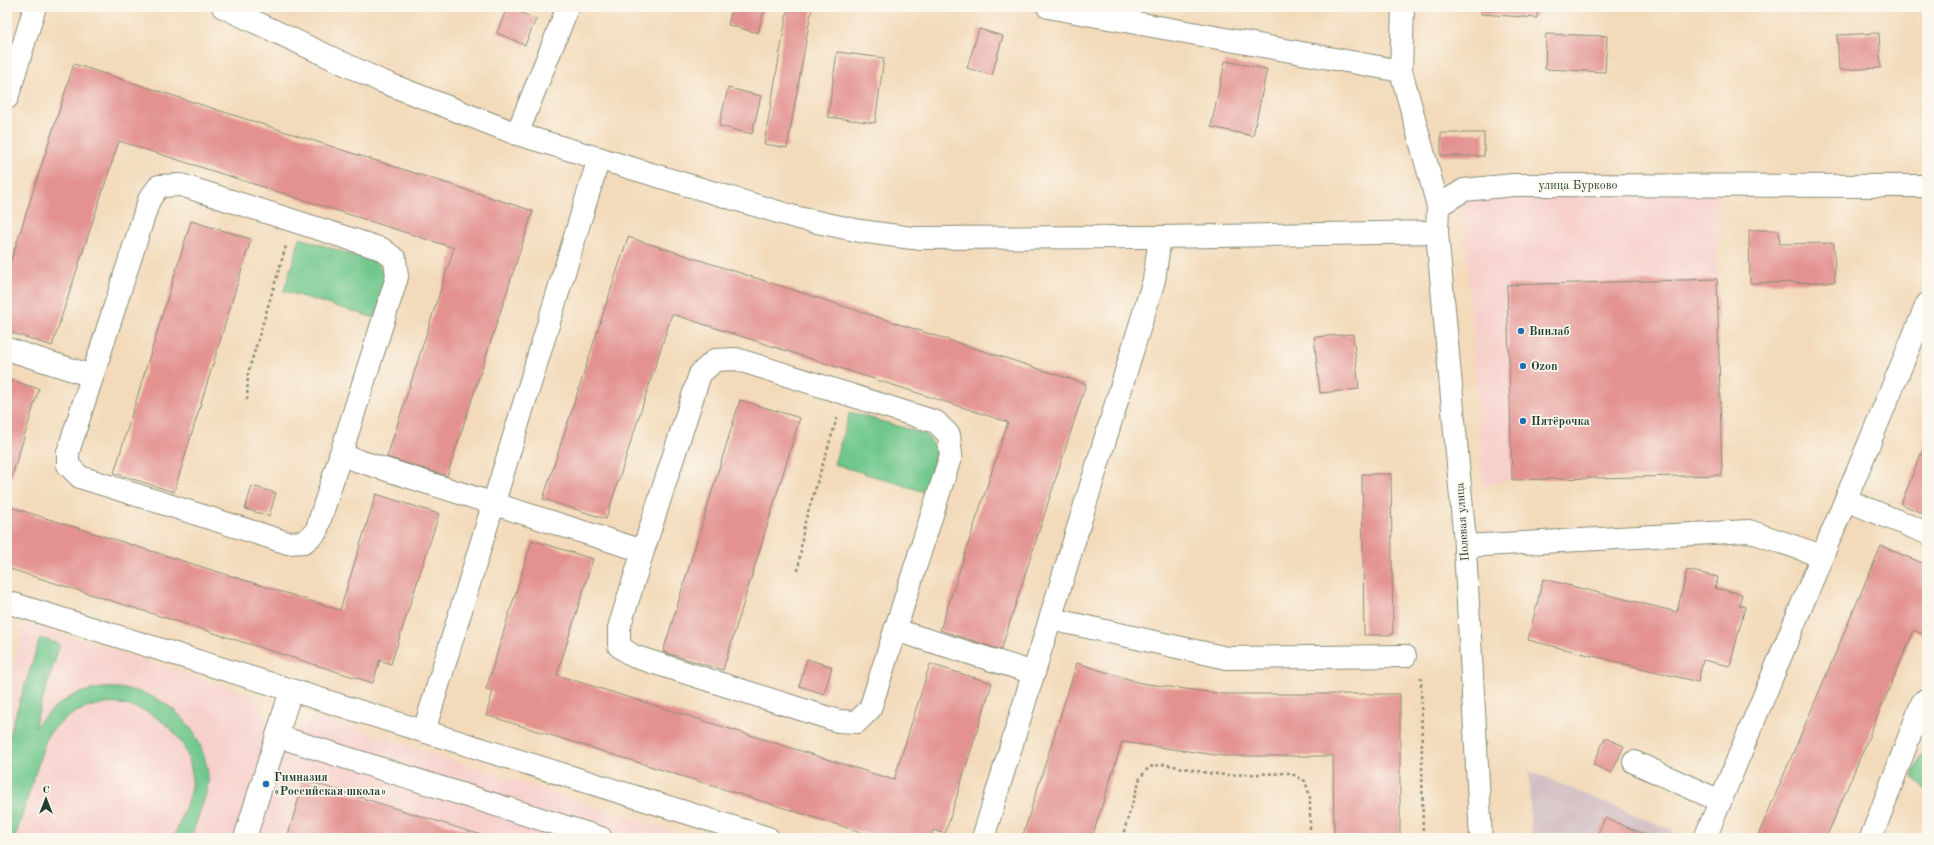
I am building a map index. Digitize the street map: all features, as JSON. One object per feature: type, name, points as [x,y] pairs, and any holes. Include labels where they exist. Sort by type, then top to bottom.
[{"type":"street","points":[[7,98],[35,7]]},
{"type":"street","points":[[223,7],[381,81],[517,134],[798,218],[860,231],[912,238],[1160,237],[1437,232]]},
{"type":"street","points":[[517,134],[568,7]]},
{"type":"street","points":[[1048,7],[1401,71]]},
{"type":"street","points":[[1403,7],[1401,71],[1438,206]]},
{"type":"street","points":[[424,731],[599,158]]},
{"type":"street","points":[[181,185],[382,249],[395,259],[397,277],[316,532],[304,542],[288,543],[80,478],[68,465],[68,452],[92,376],[148,200],[159,186],[181,185]]},
{"type":"street","name":"улица Бурково","points":[[1438,206],[1464,190],[1513,185],[1927,186]]},
{"type":"street","name":"Полевая улица","points":[[1438,206],[1437,232],[1464,546],[1481,838]]},
{"type":"street","points":[[983,838],[1154,280],[1160,237]]},
{"type":"street","points":[[1705,838],[1927,304]]},
{"type":"street","points":[[7,349],[92,376]]},
{"type":"street","points":[[736,359],[936,422],[949,435],[951,455],[870,709],[857,722],[838,721],[633,656],[619,646],[619,628],[643,551],[700,374],[715,360],[736,359]]},
{"type":"street","points":[[340,455],[643,551]]},
{"type":"street","points":[[1846,500],[1927,533]]},
{"type":"street","points":[[1464,546],[1749,531],[1822,556]]},
{"type":"street","points":[[7,602],[768,838]]},
{"type":"street","points":[[1051,619],[1227,658],[1405,656]]},
{"type":"street","points":[[895,630],[1034,673]]},
{"type":"street","points":[[245,838],[291,690]]},
{"type":"street","points":[[1871,838],[1922,703],[1927,699]]},
{"type":"street","points":[[276,736],[601,838]]},
{"type":"street","points":[[1634,762],[1720,801]]},
{"type":"path","points":[[247,400],[248,373],[294,221]]},
{"type":"path","points":[[798,571],[804,525],[844,393]]},
{"type":"path","points":[[1405,656],[1422,679],[1424,838]]},
{"type":"path","points":[[1122,838],[1140,778],[1149,767],[1164,764],[1207,773],[1227,775],[1290,773],[1305,781],[1310,796],[1310,838]]},
{"type":"shaded area","points":[[1720,192],[1717,279],[1722,475],[1512,480],[1483,486],[1463,199]]},
{"type":"shaded area","name":"Гимназия «Российская школа»","points":[[26,622],[254,695],[265,718],[298,729],[314,715],[694,838],[7,838],[7,685]]},
{"type":"shaded area","points":[[1529,771],[1672,830],[1668,838],[1531,838]]},
{"type":"green space","points":[[300,238],[375,262],[384,272],[385,285],[375,318],[284,291]]},
{"type":"green space","points":[[850,412],[925,434],[934,445],[935,457],[925,492],[834,464]]},
{"type":"green space","points":[[40,638],[60,644],[34,727],[62,702],[83,692],[102,688],[120,688],[155,698],[171,708],[184,720],[195,735],[203,753],[208,775],[205,795],[191,838],[174,838],[187,803],[192,777],[186,752],[177,737],[166,725],[152,715],[136,708],[120,704],[103,704],[86,708],[75,713],[60,723],[47,736],[15,838],[7,838],[7,742]]},
{"type":"green space","points":[[1927,742],[1927,792],[1913,776]]},
{"type":"building","points":[[507,7],[536,19],[525,45],[497,33]]},
{"type":"building","points":[[732,7],[765,7],[758,33],[728,25]]},
{"type":"building","points":[[788,7],[812,7],[787,148],[764,144]]},
{"type":"building","points":[[1481,7],[1538,7],[1537,18],[1481,14]]},
{"type":"building","points":[[979,29],[1003,36],[992,75],[967,68]]},
{"type":"building","points":[[1879,33],[1881,68],[1839,70],[1837,35]]},
{"type":"building","points":[[1546,34],[1607,36],[1605,72],[1545,69]]},
{"type":"building","points":[[837,52],[884,58],[875,123],[828,117]]},
{"type":"building","points":[[1225,61],[1267,69],[1253,136],[1211,127]]},
{"type":"building","points":[[74,64],[533,211],[447,476],[387,457],[454,248],[119,141],[52,346],[7,331],[7,273]]},
{"type":"building","points":[[728,88],[761,96],[752,134],[719,126]]},
{"type":"building","points":[[1441,133],[1484,133],[1484,156],[1441,156]]},
{"type":"building","points":[[191,221],[251,239],[174,492],[114,473]]},
{"type":"building","points":[[1749,230],[1779,230],[1780,244],[1834,243],[1835,282],[1750,283]]},
{"type":"building","points":[[628,237],[1086,384],[1001,650],[940,630],[1008,422],[672,314],[606,519],[543,499]]},
{"type":"building","points":[[1717,279],[1722,475],[1512,480],[1507,285]]},
{"type":"building","points":[[1353,334],[1359,389],[1320,393],[1314,337]]},
{"type":"building","points":[[7,379],[39,389],[7,492]]},
{"type":"building","points":[[740,400],[800,418],[723,670],[663,652]]},
{"type":"building","points":[[1927,439],[1927,515],[1901,504]]},
{"type":"building","points":[[1362,474],[1391,474],[1393,635],[1364,635]]},
{"type":"building","points":[[252,486],[276,493],[269,516],[245,509]]},
{"type":"building","points":[[376,494],[439,514],[391,664],[380,660],[373,683],[7,568],[7,506],[340,610]]},
{"type":"building","points":[[532,540],[593,559],[557,675],[894,780],[930,664],[992,683],[945,834],[933,830],[931,838],[880,838],[486,715],[493,691],[486,689]]},
{"type":"building","points":[[1881,546],[1927,565],[1927,636],[1914,630],[1826,838],[1757,838]]},
{"type":"building","points":[[1687,570],[1718,577],[1715,588],[1742,594],[1739,606],[1745,607],[1730,666],[1703,660],[1698,682],[1528,640],[1543,579],[1677,612]]},
{"type":"building","points":[[807,659],[832,667],[824,694],[799,686]]},
{"type":"building","points":[[1077,663],[1141,683],[1223,694],[1400,694],[1400,838],[1334,838],[1333,756],[1223,756],[1122,742],[1092,838],[1022,838]]},
{"type":"building","points":[[1605,738],[1624,746],[1612,773],[1593,765]]},
{"type":"building","points":[[304,780],[491,838],[287,838]]},
{"type":"building","points":[[1605,818],[1654,838],[1596,838]]},
{"type":"place","name":"Винлаб","points":[[1521,331]]},
{"type":"place","name":"Ozon","points":[[1523,366]]},
{"type":"place","name":"Пятёрочка","points":[[1523,421]]},
{"type":"place","name":"Гимназия «Российская школа»","points":[[266,784]]}]
